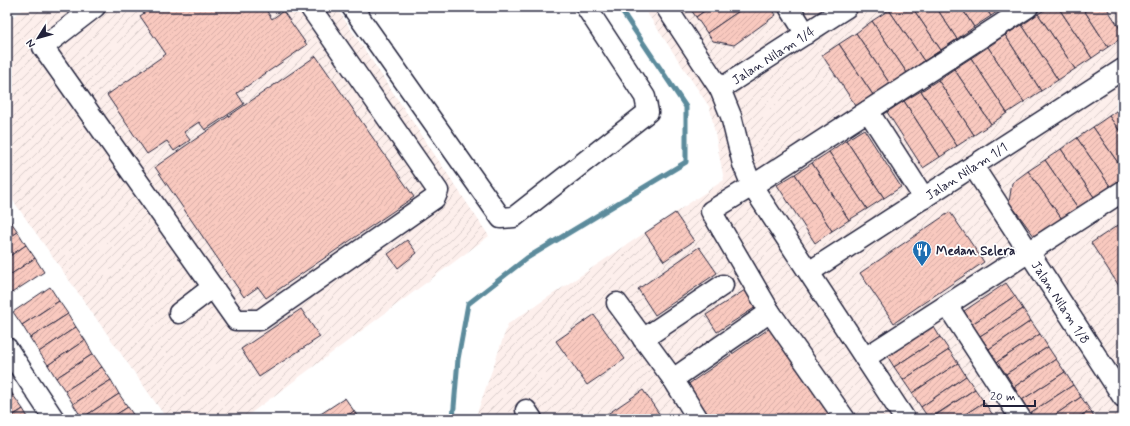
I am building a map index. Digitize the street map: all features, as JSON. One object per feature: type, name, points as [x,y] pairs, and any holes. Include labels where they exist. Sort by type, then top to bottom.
[{"type":"street","points":[[95,7],[43,47],[236,320],[260,320],[435,198],[438,191],[310,7]]},
{"type":"street","points":[[352,7],[501,218],[514,217],[648,112],[645,97],[586,7]]},
{"type":"street","points":[[666,7],[720,89],[731,116],[743,164],[752,186],[905,419]]},
{"type":"street","points":[[789,7],[806,34]]},
{"type":"street","name":"Jalan Nilam 1/4","points":[[720,89],[847,7]]},
{"type":"street","points":[[845,419],[770,312],[711,211],[1028,7]]},
{"type":"street","name":"Jalan Nilam 1/1","points":[[809,272],[1123,69]]},
{"type":"street","points":[[868,111],[924,198]]},
{"type":"street","name":"Jalan Nilam 1/8","points":[[973,166],[1123,397]]},
{"type":"street","points":[[865,358],[1123,191]]},
{"type":"street","points":[[643,338],[723,284]]},
{"type":"street","points":[[179,313],[213,287]]},
{"type":"street","points":[[617,303],[672,379],[698,419]]},
{"type":"street","points":[[947,305],[1021,419]]},
{"type":"street","points":[[672,379],[770,312]]},
{"type":"street","points":[[7,348],[54,419]]},
{"type":"shaded area","points":[[27,7],[336,7],[489,236],[243,419],[167,419],[7,192],[7,21]]},
{"type":"shaded area","points":[[643,7],[1123,7],[1123,419],[475,419],[508,324],[724,180],[710,108]]},
{"type":"building","points":[[153,7],[264,7],[272,19],[283,11],[307,45],[237,93],[244,104],[205,130],[199,122],[184,132],[190,140],[174,151],[167,141],[147,154],[107,95],[166,54],[140,16]]},
{"type":"building","points":[[689,7],[710,7],[696,17]]},
{"type":"building","points":[[710,7],[745,7],[707,33],[696,17]]},
{"type":"building","points":[[745,7],[771,7],[776,15],[734,45],[713,41],[707,33]]},
{"type":"building","points":[[894,7],[912,7],[941,50],[924,61],[889,10]]},
{"type":"building","points":[[912,7],[936,7],[957,39],[941,50]]},
{"type":"building","points":[[936,7],[961,7],[974,27],[957,39]]},
{"type":"building","points":[[961,7],[985,7],[991,16],[974,27]]},
{"type":"building","points":[[985,7],[1004,7],[991,16]]},
{"type":"building","points":[[1049,7],[1058,7],[1092,58],[1075,69],[1038,14]]},
{"type":"building","points":[[1058,7],[1082,7],[1108,47],[1092,58]]},
{"type":"building","points":[[1082,7],[1106,7],[1123,33],[1123,37],[1108,47]]},
{"type":"building","points":[[889,10],[924,61],[907,73],[872,21]]},
{"type":"building","points":[[1038,14],[1075,69],[1058,80],[1022,25]]},
{"type":"building","points":[[872,21],[907,73],[890,84],[856,33]]},
{"type":"building","points":[[1022,25],[1058,80],[1041,91],[1005,35]]},
{"type":"building","points":[[856,33],[890,84],[873,95],[839,44]]},
{"type":"building","points":[[1005,35],[1041,91],[1024,102],[988,47]]},
{"type":"building","points":[[839,44],[873,95],[856,106],[822,55]]},
{"type":"building","points":[[988,47],[1024,102],[1007,113],[971,58]]},
{"type":"building","points":[[316,56],[414,197],[266,298],[258,287],[244,297],[155,167]]},
{"type":"building","points":[[971,58],[1007,113],[991,124],[954,69]]},
{"type":"building","points":[[954,69],[991,124],[974,135],[938,80]]},
{"type":"building","points":[[938,80],[974,135],[957,146],[921,91]]},
{"type":"building","points":[[921,91],[957,146],[940,157],[904,101]]},
{"type":"building","points":[[904,101],[940,157],[923,168],[887,112]]},
{"type":"building","points":[[1123,106],[1123,136],[1109,116]]},
{"type":"building","points":[[1109,116],[1123,136],[1123,170],[1093,127]]},
{"type":"building","points":[[1093,127],[1123,170],[1123,181],[1112,189],[1077,138]]},
{"type":"building","points":[[864,129],[901,187],[884,198],[846,140]]},
{"type":"building","points":[[1077,138],[1112,189],[1096,200],[1061,149]]},
{"type":"building","points":[[846,140],[884,198],[867,209],[829,152]]},
{"type":"building","points":[[1061,149],[1096,200],[1080,211],[1045,160]]},
{"type":"building","points":[[829,152],[867,209],[849,220],[812,163]]},
{"type":"building","points":[[1045,160],[1080,211],[1064,222],[1028,171]]},
{"type":"building","points":[[812,163],[849,220],[832,231],[795,174]]},
{"type":"building","points":[[1028,171],[1064,222],[1037,240],[1009,202],[1012,183]]},
{"type":"building","points":[[795,174],[832,231],[815,243],[777,185]]},
{"type":"building","name":"Medan Selera","points":[[950,212],[984,262],[894,323],[860,273]]},
{"type":"building","points":[[675,213],[694,241],[664,261],[645,233]]},
{"type":"building","points":[[9,219],[18,232],[7,239],[7,220]]},
{"type":"building","points":[[1123,222],[1123,292],[1091,243]]},
{"type":"building","points":[[18,232],[26,245],[7,258],[7,239]]},
{"type":"building","points":[[407,240],[417,253],[398,268],[388,254]]},
{"type":"building","points":[[26,245],[35,258],[7,277],[7,258]]},
{"type":"building","points":[[699,247],[717,273],[655,315],[638,289]]},
{"type":"building","points":[[35,258],[44,272],[7,296],[7,277]]},
{"type":"building","points":[[1006,283],[1015,296],[972,324],[964,311]]},
{"type":"building","points":[[50,287],[59,301],[22,325],[13,312]]},
{"type":"building","points":[[745,290],[756,307],[717,332],[706,315]]},
{"type":"building","points":[[1015,296],[1023,309],[980,336],[972,324]]},
{"type":"building","points":[[59,301],[68,314],[30,338],[22,325]]},
{"type":"building","points":[[301,309],[320,337],[259,377],[241,349]]},
{"type":"building","points":[[1023,309],[1031,321],[989,349],[980,336]]},
{"type":"building","points":[[68,314],[76,327],[39,352],[30,338]]},
{"type":"building","points":[[594,315],[625,359],[587,385],[556,341]]},
{"type":"building","points":[[1031,321],[1040,334],[997,362],[989,349]]},
{"type":"building","points":[[932,324],[940,337],[894,367],[886,354]]},
{"type":"building","points":[[76,327],[85,340],[48,365],[39,352]]},
{"type":"building","points":[[770,328],[833,419],[711,419],[687,385]]},
{"type":"building","points":[[1040,334],[1048,347],[1006,374],[997,362]]},
{"type":"building","points":[[940,337],[949,350],[903,380],[894,367]]},
{"type":"building","points":[[85,340],[93,354],[56,378],[48,365]]},
{"type":"building","points":[[1048,347],[1056,359],[1014,387],[1006,374]]},
{"type":"building","points":[[949,350],[958,363],[912,393],[903,380]]},
{"type":"building","points":[[93,354],[102,367],[65,391],[56,378]]},
{"type":"building","points":[[1056,359],[1065,372],[1022,400],[1014,387]]},
{"type":"building","points":[[958,363],[966,376],[921,407],[912,393]]},
{"type":"building","points":[[102,367],[111,380],[73,404],[65,391]]},
{"type":"building","points":[[1065,372],[1073,385],[1030,413],[1022,400]]},
{"type":"building","points":[[966,376],[975,389],[929,419],[921,407]]},
{"type":"building","points":[[111,380],[119,394],[82,418],[73,404]]},
{"type":"building","points":[[7,385],[13,395],[7,399]]},
{"type":"building","points":[[1073,385],[1081,397],[1049,419],[1035,419],[1030,413]]},
{"type":"building","points":[[975,389],[984,402],[958,419],[930,419]]},
{"type":"building","points":[[643,390],[662,418],[609,419],[606,415]]},
{"type":"building","points":[[119,394],[128,407],[109,419],[82,418]]},
{"type":"building","points":[[13,395],[23,409],[7,419],[7,399]]},
{"type":"building","points":[[1081,397],[1090,410],[1076,419],[1049,419]]},
{"type":"building","points":[[345,398],[354,411],[343,419],[313,419]]},
{"type":"building","points":[[984,402],[993,415],[987,419],[958,419]]},
{"type":"building","points":[[128,407],[136,419],[109,419]]},
{"type":"building","points":[[23,409],[29,419],[8,419]]},
{"type":"building","points":[[1090,410],[1095,419],[1076,419]]},
{"type":"building","points":[[354,411],[359,419],[343,419]]},
{"type":"building","points":[[993,415],[996,419],[987,419]]},
{"type":"waterway","points":[[453,419],[458,359],[468,304],[527,258],[686,162],[686,107],[619,7]]},
{"type":"place","name":"Medan Selera","points":[[922,267]]}]
